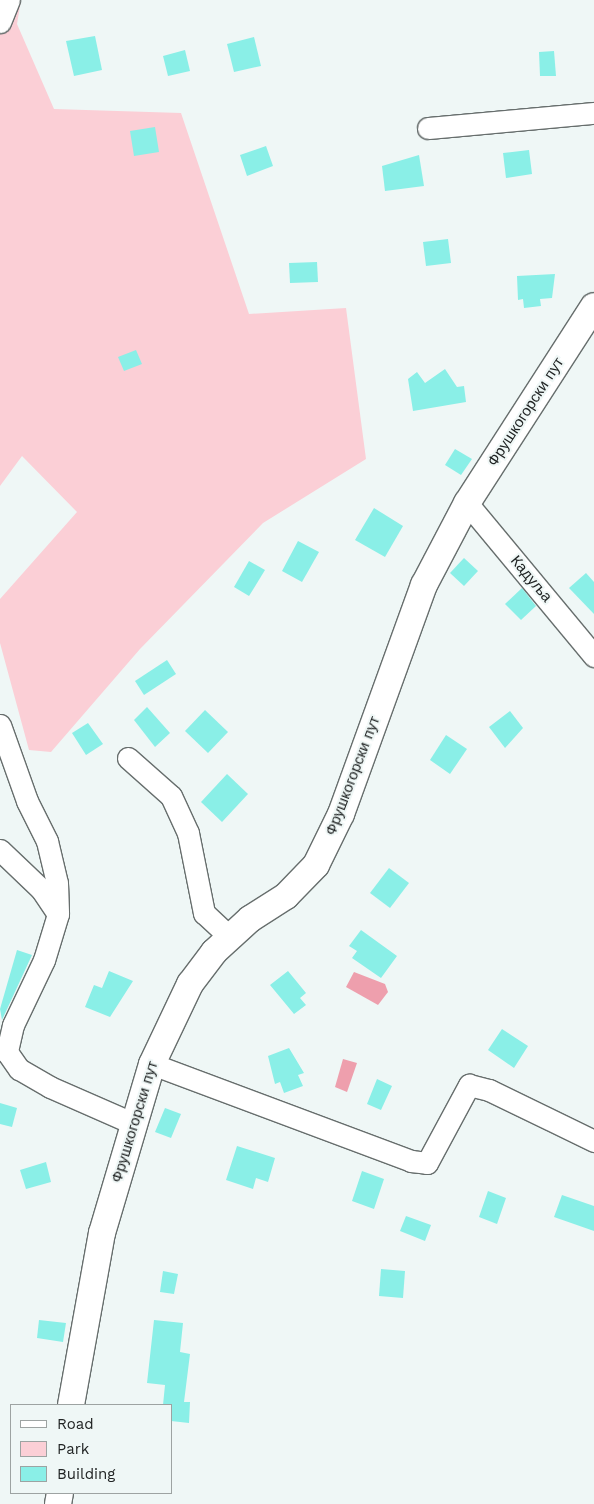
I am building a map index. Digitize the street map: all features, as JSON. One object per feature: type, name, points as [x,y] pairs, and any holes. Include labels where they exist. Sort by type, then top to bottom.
[{"type":"street","points":[[0,22],[9,0]]},
{"type":"street","points":[[428,128],[594,112]]},
{"type":"street","name":"Фрушкогорски пут","points":[[71,1404],[86,1303],[132,1123],[152,1064],[190,984],[230,937],[286,896],[316,865],[341,814],[424,585],[467,503],[594,306]]},
{"type":"street","name":"Кадуља","points":[[467,503],[594,656]]},
{"type":"street","points":[[0,725],[27,801],[47,840],[57,883],[58,914],[44,960],[13,1026],[7,1052],[19,1069],[50,1087],[132,1123]]},
{"type":"street","points":[[128,758],[171,796],[188,834],[204,913],[230,937]]},
{"type":"street","points":[[0,850],[36,883],[58,914]]},
{"type":"street","points":[[152,1064],[411,1162],[427,1163],[468,1085],[488,1090],[594,1141]]},
{"type":"green space","points":[[0,0],[21,0],[17,24],[54,109],[181,113],[249,314],[346,308],[366,459],[263,523],[140,649],[51,752],[29,750],[0,643],[0,599],[77,512],[22,456],[0,486]]},
{"type":"shaded area","points":[[354,972],[385,984],[388,992],[378,1005],[346,987]]},
{"type":"shaded area","points":[[343,1059],[357,1063],[347,1092],[335,1087]]},
{"type":"building","points":[[95,36],[102,70],[74,76],[66,41]]},
{"type":"building","points":[[254,37],[261,66],[234,72],[227,44]]},
{"type":"building","points":[[185,50],[190,71],[168,76],[163,56]]},
{"type":"building","points":[[554,51],[556,76],[540,76],[539,52]]},
{"type":"building","points":[[155,127],[159,152],[134,156],[130,131]]},
{"type":"building","points":[[266,146],[273,166],[247,176],[240,155]]},
{"type":"building","points":[[529,150],[532,174],[506,178],[503,153]]},
{"type":"building","points":[[419,155],[424,186],[385,191],[382,166]]},
{"type":"building","points":[[448,239],[451,263],[426,266],[423,242]]},
{"type":"building","points":[[317,262],[318,282],[290,283],[289,263]]},
{"type":"building","points":[[555,274],[552,298],[540,299],[541,306],[524,308],[523,299],[518,300],[517,276]]},
{"type":"building","points":[[136,350],[142,364],[124,371],[118,357]]},
{"type":"building","points":[[445,369],[457,387],[464,386],[466,402],[413,411],[408,379],[417,372],[425,383]]},
{"type":"building","points":[[455,449],[472,459],[461,475],[445,465]]},
{"type":"building","points":[[374,508],[403,526],[385,557],[355,540]]},
{"type":"building","points":[[298,541],[319,552],[302,582],[282,571]]},
{"type":"building","points":[[464,558],[478,571],[464,586],[450,573]]},
{"type":"building","points":[[249,561],[265,570],[249,596],[234,587]]},
{"type":"building","points":[[586,573],[594,582],[594,614],[569,588]]},
{"type":"building","points":[[522,588],[536,606],[521,620],[505,604]]},
{"type":"building","points":[[167,660],[176,674],[144,695],[135,681]]},
{"type":"building","points":[[147,707],[170,733],[155,747],[134,720]]},
{"type":"building","points":[[205,710],[228,732],[208,753],[185,731]]},
{"type":"building","points":[[510,711],[523,728],[505,748],[489,727]]},
{"type":"building","points":[[88,723],[103,744],[86,755],[72,733]]},
{"type":"building","points":[[446,735],[467,749],[450,774],[430,760]]},
{"type":"building","points":[[227,774],[248,794],[222,822],[201,802]]},
{"type":"building","points":[[389,868],[409,883],[390,908],[370,893]]},
{"type":"building","points":[[361,930],[397,956],[381,978],[352,958],[357,951],[349,946]]},
{"type":"building","points":[[17,950],[32,955],[2,1020],[0,1009]]},
{"type":"building","points":[[109,971],[133,981],[110,1017],[85,1007],[94,985],[102,988]]},
{"type":"building","points":[[288,971],[306,993],[300,998],[306,1005],[294,1014],[270,985]]},
{"type":"building","points":[[502,1029],[528,1046],[514,1068],[488,1050]]},
{"type":"building","points":[[289,1048],[304,1073],[298,1075],[303,1086],[284,1093],[280,1082],[275,1084],[268,1056]]},
{"type":"building","points":[[377,1079],[392,1086],[381,1110],[367,1104]]},
{"type":"building","points":[[0,1103],[17,1108],[12,1127],[0,1124]]},
{"type":"building","points":[[165,1108],[181,1114],[171,1138],[155,1132]]},
{"type":"building","points":[[237,1146],[275,1158],[268,1182],[256,1178],[253,1189],[226,1180]]},
{"type":"building","points":[[46,1162],[51,1182],[26,1189],[20,1170]]},
{"type":"building","points":[[362,1171],[384,1179],[374,1209],[352,1201]]},
{"type":"building","points":[[488,1191],[506,1198],[497,1224],[479,1217]]},
{"type":"building","points":[[562,1195],[594,1206],[594,1231],[554,1217]]},
{"type":"building","points":[[406,1216],[431,1225],[425,1241],[400,1231]]},
{"type":"building","points":[[381,1269],[405,1271],[403,1298],[379,1296]]},
{"type":"building","points":[[163,1271],[178,1274],[174,1294],[160,1292]]},
{"type":"building","points":[[39,1320],[66,1323],[63,1342],[37,1338]]},
{"type":"building","points":[[154,1320],[183,1323],[180,1352],[190,1354],[184,1402],[190,1402],[189,1423],[172,1421],[172,1404],[163,1404],[165,1385],[147,1383]]}]
